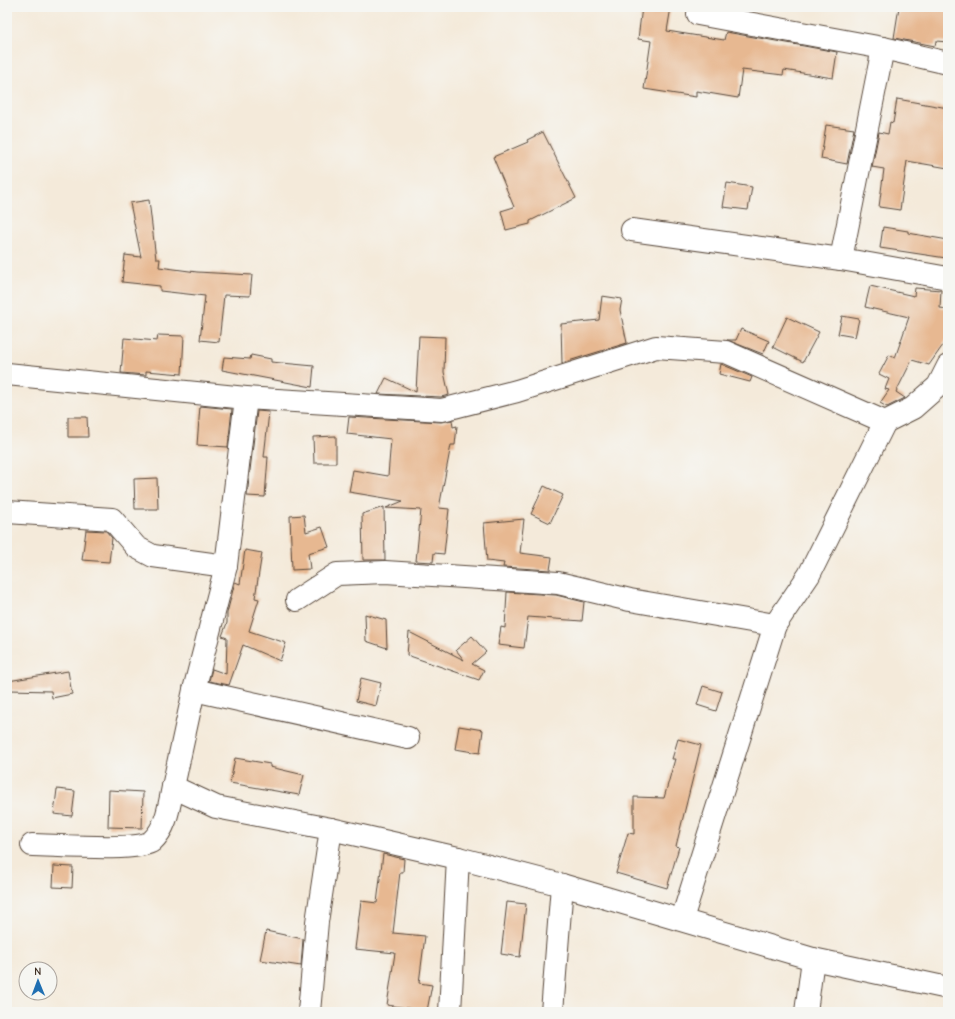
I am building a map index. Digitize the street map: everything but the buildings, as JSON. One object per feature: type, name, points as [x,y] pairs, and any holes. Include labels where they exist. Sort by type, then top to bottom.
[{"type":"street","points":[[698,14],[883,48],[948,62]]},
{"type":"street","points":[[841,259],[883,48]]},
{"type":"street","points":[[632,230],[841,259],[948,278]]},
{"type":"street","points":[[7,374],[246,398],[442,410],[517,391],[656,346],[726,352],[884,422]]},
{"type":"street","points":[[682,919],[775,625],[809,575],[884,422],[913,408],[938,386],[948,366]]},
{"type":"street","points":[[32,845],[128,847],[151,842],[165,824],[194,690],[226,566],[246,398]]},
{"type":"street","points":[[7,512],[112,519],[136,547],[153,556],[226,566]]},
{"type":"street","points":[[297,600],[337,574],[385,572],[558,583],[630,600],[775,625]]},
{"type":"street","points":[[194,690],[408,738]]},
{"type":"street","points":[[173,787],[216,807],[331,829],[458,858],[562,885],[682,919],[813,959],[948,988]]},
{"type":"street","points":[[310,1012],[317,922],[331,829]]},
{"type":"street","points":[[450,1012],[458,858]]},
{"type":"street","points":[[552,1012],[562,885]]},
{"type":"street","points":[[806,1012],[813,959]]}]
